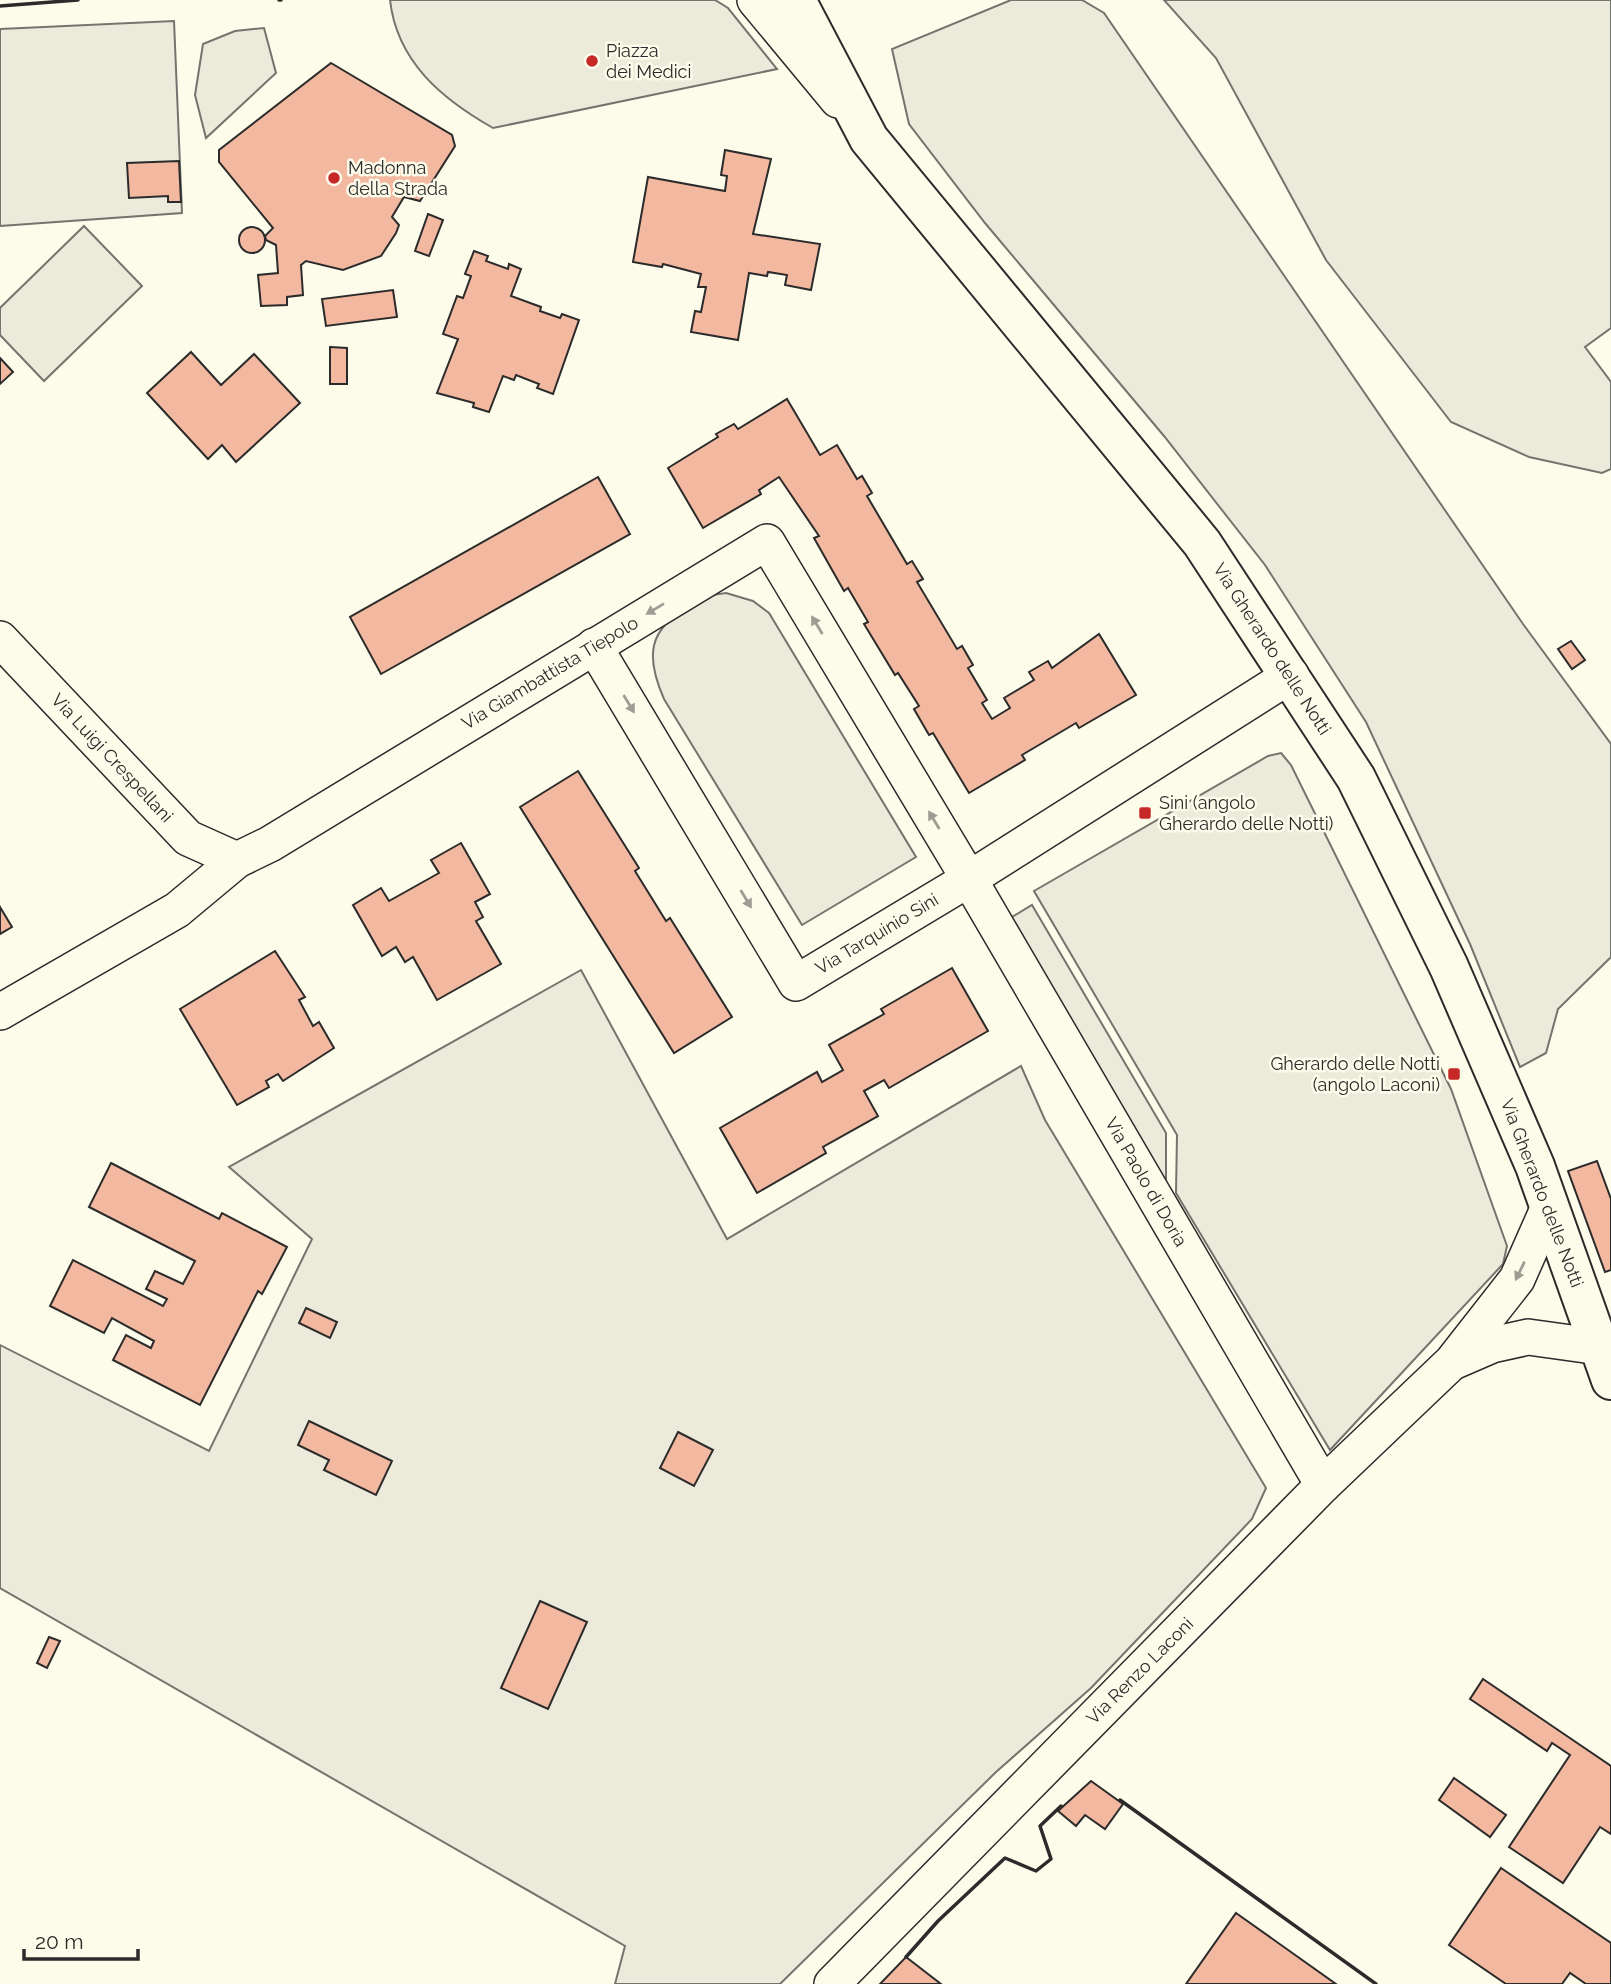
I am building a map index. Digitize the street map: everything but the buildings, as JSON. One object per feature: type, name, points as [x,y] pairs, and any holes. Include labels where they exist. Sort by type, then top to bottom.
[{"type":"street","points":[[755,0],[869,139]]},
{"type":"street","name":"Via Gherardo delle Notti","points":[[796,0],[869,139],[1202,543],[1356,778],[1449,967],[1535,1166],[1605,1364]]},
{"type":"street","name":"Via Giambattista Tiepolo","points":[[0,1012],[177,910],[237,860],[270,844],[767,542],[969,879]]},
{"type":"street","name":"Via Luigi Crespellani","points":[[0,639],[188,838],[237,860]]},
{"type":"street","name":"Via Tarquinio Sini","points":[[594,646],[796,983],[969,879],[1291,676]]},
{"type":"street","name":"Via Paolo di Doria","points":[[969,879],[1323,1485]]},
{"type":"street","name":"Via Renzo Laconi","points":[[832,1984],[1323,1485],[1452,1362],[1517,1279],[1548,1209]]},
{"type":"street","name":"Via Renzo Laconi","points":[[1452,1362],[1492,1345],[1528,1337],[1605,1364]]},
{"type":"shaded area","name":"Piazza dei Medici","points":[[390,0],[715,0],[728,8],[777,69],[493,128],[440,91],[412,60],[394,22]]},
{"type":"shaded area","points":[[1011,0],[1082,0],[1104,13],[1523,624],[1611,744],[1611,957],[1558,1009],[1546,1053],[1520,1067],[1470,944],[1366,722],[1265,565],[1164,436],[985,223],[909,124],[892,49]]},
{"type":"shaded area","points":[[1164,0],[1611,0],[1611,328],[1585,347],[1611,382],[1611,469],[1602,473],[1529,457],[1451,422],[1326,260],[1216,58]]},
{"type":"shaded area","points":[[174,21],[182,213],[0,226],[0,29]]},
{"type":"shaded area","points":[[264,28],[276,73],[206,138],[195,95],[203,44],[235,31]]},
{"type":"shaded area","points":[[84,226],[142,286],[44,381],[0,335],[0,308]]},
{"type":"shaded area","points":[[726,593],[753,601],[769,613],[916,857],[802,925],[664,699],[654,670],[654,645],[666,624],[699,601]]},
{"type":"shaded area","points":[[1281,753],[1291,765],[1451,1089],[1507,1246],[1503,1264],[1330,1450],[1176,1193],[1177,1135],[1034,891],[1268,756]]},
{"type":"shaded area","points":[[1032,905],[1166,1133],[1166,1192],[1007,920]]},
{"type":"shaded area","points":[[581,970],[727,1239],[1021,1066],[1045,1120],[1266,1488],[1252,1519],[1091,1688],[996,1772],[780,1984],[615,1984],[625,1946],[0,1588],[0,1345],[209,1451],[312,1239],[229,1167]]},
{"type":"wall","points":[[0,6],[78,0]]},
{"type":"wall","points":[[1120,1800],[1376,1984]]},
{"type":"wall","points":[[906,1957],[938,1921],[1005,1858],[1036,1871],[1051,1859],[1040,1826],[1061,1806]]},
{"type":"place","name":"Piazza dei Medici","points":[[592,61]]},
{"type":"place","name":"Madonna della Strada","points":[[334,178]]},
{"type":"place","name":"Sini (angolo Gherardo delle Notti)","points":[[1145,813]]},
{"type":"place","name":"Gherardo delle Notti (angolo Laconi)","points":[[1454,1074]]}]
